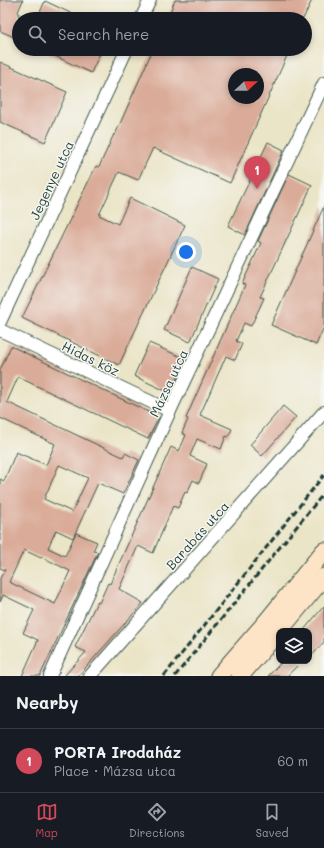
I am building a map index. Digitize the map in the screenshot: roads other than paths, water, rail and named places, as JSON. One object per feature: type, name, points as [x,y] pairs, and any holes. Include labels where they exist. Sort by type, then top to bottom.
[{"type":"main road","points":[[219,676],[267,621],[324,551]]},
{"type":"main road","points":[[282,628],[324,577]]},
{"type":"main road","points":[[240,676],[276,634]]},
{"type":"street","points":[[144,12],[150,0]]},
{"type":"street","name":"Jegenye utca","points":[[0,322],[124,56]]},
{"type":"street","name":"Mázsa utca","points":[[50,676],[170,411],[319,105],[324,83]]},
{"type":"street","name":"Hidas köz","points":[[0,330],[170,411]]},
{"type":"street","name":"Barabás utca","points":[[90,676],[324,412]]},
{"type":"railway","points":[[164,676],[324,475]]},
{"type":"railway","points":[[175,676],[324,493]]},
{"type":"place","name":"PORTA Irodaház","points":[[257,189]]}]
